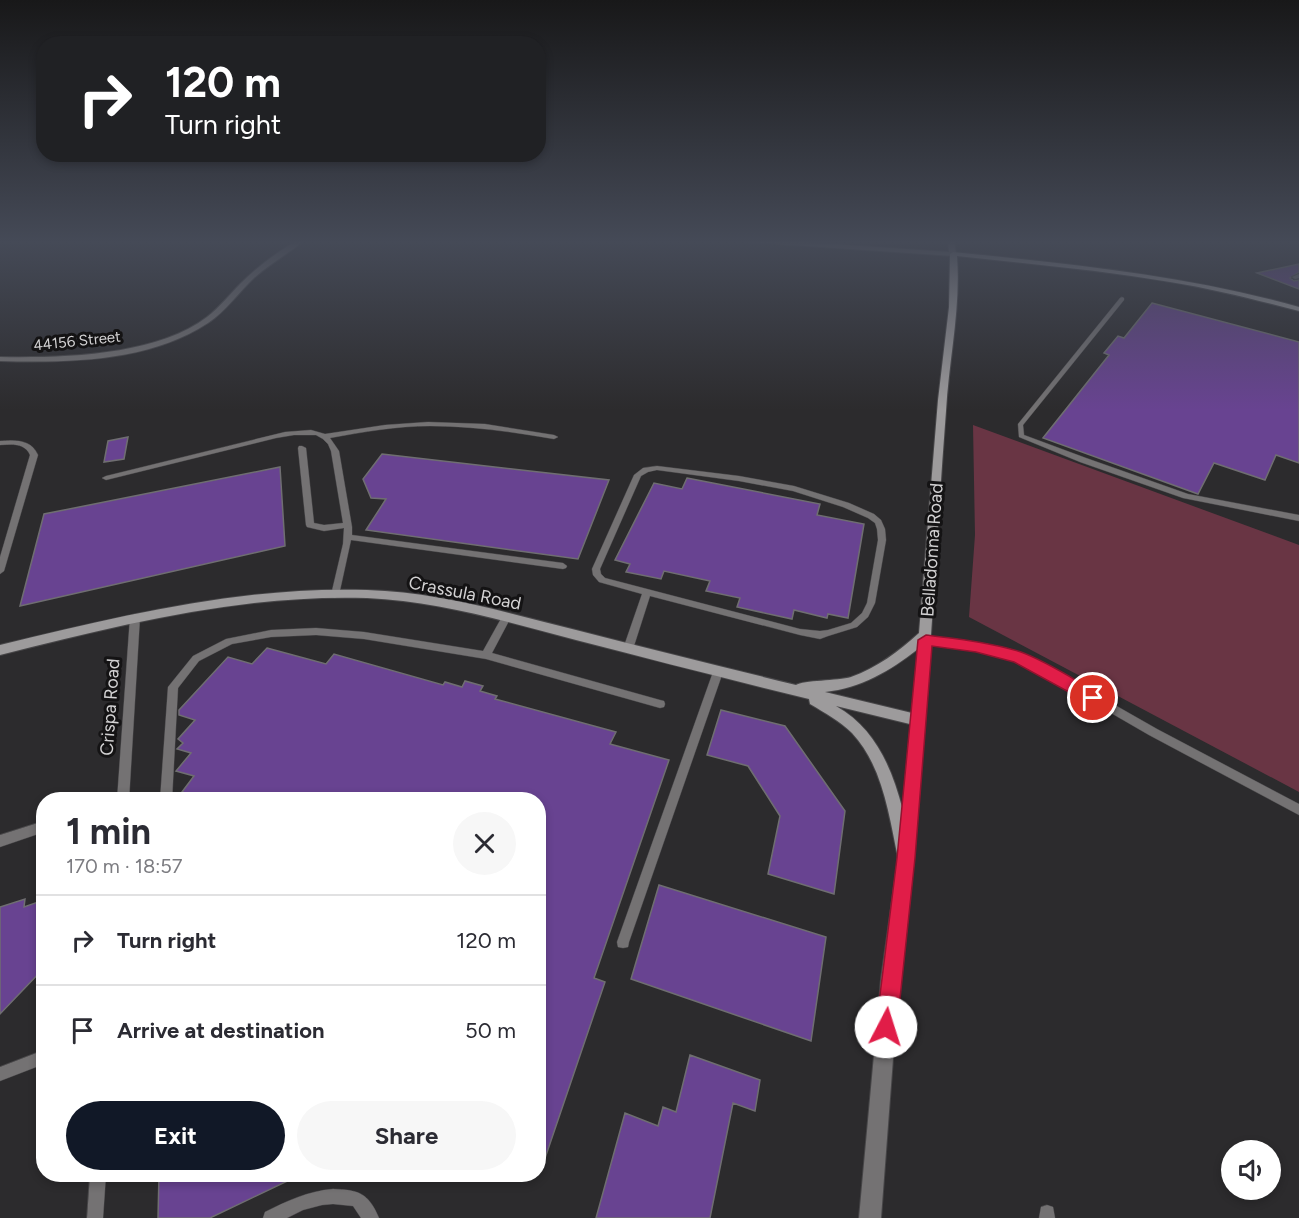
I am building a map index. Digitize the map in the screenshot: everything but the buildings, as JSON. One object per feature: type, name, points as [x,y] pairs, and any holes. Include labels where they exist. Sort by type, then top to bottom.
[{"type":"street","name":"44156 Street","points":[[0,359],[37,360],[88,357],[166,339],[204,322],[231,297]]},
{"type":"street","name":"Belladonna Road","points":[[870,1218],[890,979],[906,858],[926,637],[942,400],[953,297]]},
{"type":"street","points":[[1256,297],[1299,309]]},
{"type":"street","name":"Crassula Road","points":[[0,651],[179,608],[264,597],[368,594],[506,617],[772,686],[918,720]]},
{"type":"street","points":[[772,686],[827,687],[868,677],[896,661],[926,637]]},
{"type":"street","points":[[795,690],[843,717],[873,748],[886,777],[906,858]]},
{"type":"lane","points":[[1122,299],[1020,426],[1021,436],[1061,453],[1186,496],[1299,518]]},
{"type":"lane","points":[[106,478],[276,436],[303,433],[327,436],[374,429],[442,424],[509,429],[554,437]]},
{"type":"lane","points":[[327,436],[335,451],[347,525],[347,537],[335,595]]},
{"type":"lane","points":[[0,443],[28,446],[33,449],[34,455],[0,571]]},
{"type":"lane","points":[[302,448],[310,525],[324,528],[347,525]]},
{"type":"lane","points":[[657,468],[776,484],[819,495],[858,509],[878,522],[881,529],[882,540],[869,609],[854,625],[828,633],[820,635],[800,632],[647,593],[602,580],[597,575],[596,568],[638,475],[646,470],[657,468]]},
{"type":"lane","points":[[347,537],[563,566]]},
{"type":"lane","points":[[628,649],[647,593]]},
{"type":"lane","name":"Crispa Road","points":[[124,792],[135,617]]},
{"type":"lane","points":[[486,655],[506,617]]},
{"type":"lane","points":[[166,792],[173,687],[180,674],[199,655],[229,641],[294,631],[371,636],[486,655],[660,704]]},
{"type":"lane","points":[[926,637],[1017,657],[1038,666],[1153,732],[1299,810]]},
{"type":"lane","points":[[623,942],[718,672]]},
{"type":"lane","points":[[0,841],[36,829]]},
{"type":"lane","points":[[0,1074],[36,1060]]},
{"type":"lane","points":[[95,1218],[97,1182]]},
{"type":"lane","points":[[271,1218],[302,1201],[336,1195],[357,1200],[371,1218]]},
{"type":"shaded area","points":[[973,425],[1299,545],[1299,792],[969,617],[975,535]]},
{"type":"route","points":[[886,1027],[906,858],[926,640],[976,647],[1017,657],[1038,666],[1093,698]]}]
